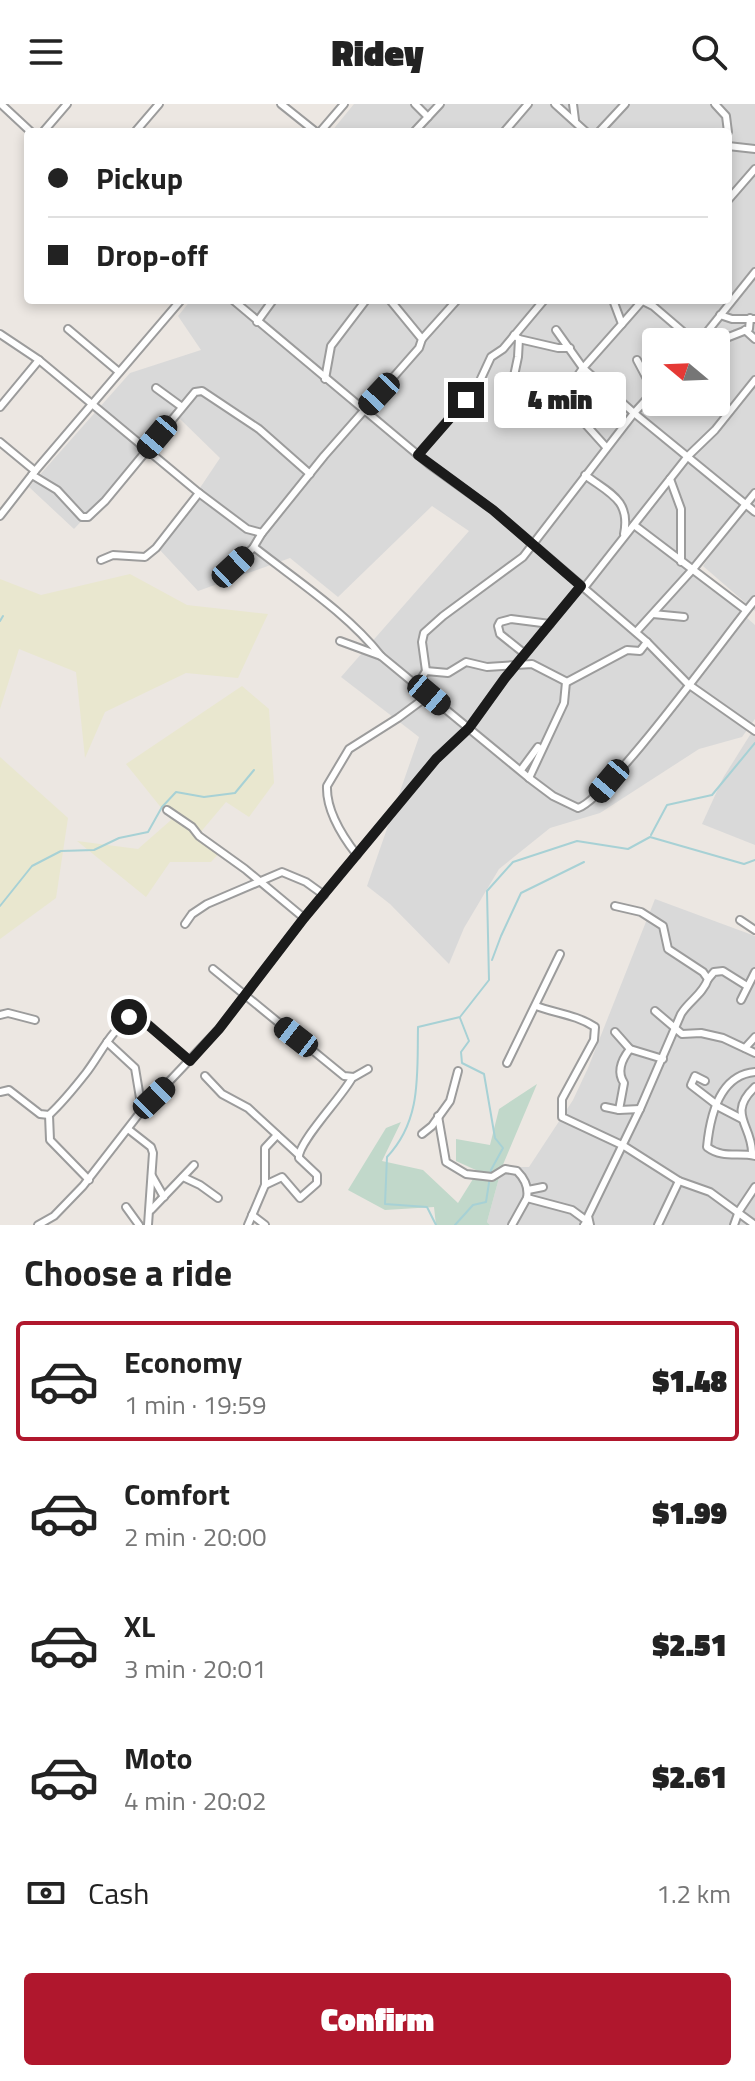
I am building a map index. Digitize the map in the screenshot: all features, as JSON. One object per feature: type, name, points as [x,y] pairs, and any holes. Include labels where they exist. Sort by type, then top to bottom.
[{"type":"street","points":[[1,104],[27,128]]},
{"type":"street","points":[[46,128],[67,104]]},
{"type":"street","points":[[138,128],[159,104]]},
{"type":"street","points":[[281,104],[313,128]]},
{"type":"street","points":[[322,128],[344,104]]},
{"type":"street","points":[[415,104],[428,117]]},
{"type":"street","points":[[418,128],[440,104]]},
{"type":"street","points":[[507,128],[528,104]]},
{"type":"street","points":[[555,104],[582,128]]},
{"type":"street","points":[[573,104],[575,122]]},
{"type":"street","points":[[603,128],[625,104]]},
{"type":"street","points":[[715,104],[726,116],[728,128]]},
{"type":"street","points":[[732,146],[755,149]]},
{"type":"street","points":[[732,195],[755,169]]},
{"type":"street","points":[[732,300],[755,272]]},
{"type":"street","points":[[0,516],[178,304]]},
{"type":"street","points":[[237,304],[418,455],[493,510],[636,632],[688,684],[755,731]]},
{"type":"street","points":[[257,322],[270,304]]},
{"type":"street","points":[[325,379],[331,346],[363,304]]},
{"type":"street","points":[[393,304],[422,339]]},
{"type":"street","points":[[233,567],[254,547],[310,474],[453,304]]},
{"type":"street","points":[[418,455],[478,385],[491,357],[516,337],[541,304]]},
{"type":"street","points":[[614,304],[622,324]]},
{"type":"street","points":[[556,408],[583,368],[639,304]]},
{"type":"street","points":[[649,304],[680,328]]},
{"type":"street","points":[[709,328],[729,304]]},
{"type":"street","points":[[720,315],[732,319],[752,319],[749,329],[730,336]]},
{"type":"street","points":[[68,329],[119,372]]},
{"type":"street","points":[[556,330],[583,368],[755,512]]},
{"type":"street","points":[[745,330],[755,339]]},
{"type":"street","points":[[0,334],[39,360],[199,493],[247,529],[262,533]]},
{"type":"street","points":[[516,337],[570,348]]},
{"type":"street","points":[[516,337],[518,357],[514,376],[531,403],[542,408],[572,408],[606,447]]},
{"type":"street","points":[[0,407],[39,360]]},
{"type":"street","points":[[637,360],[642,368]]},
{"type":"street","points":[[38,1225],[54,1216],[89,1180],[142,1110],[190,1061],[304,918],[436,759],[469,728],[527,651],[755,380]]},
{"type":"street","points":[[156,388],[182,407]]},
{"type":"street","points":[[0,442],[86,518],[105,501],[195,392],[208,393],[259,429],[310,474]]},
{"type":"street","points":[[417,685],[426,671],[422,642],[424,633],[517,563],[642,404]]},
{"type":"street","points":[[585,475],[620,503],[626,514],[623,538]]},
{"type":"street","points":[[670,479],[681,509],[681,562]]},
{"type":"street","points":[[101,560],[113,555],[145,557],[156,548],[199,493]]},
{"type":"street","points":[[636,632],[755,493]]},
{"type":"street","points":[[634,525],[746,610]]},
{"type":"street","points":[[254,547],[346,621],[381,656],[529,778],[568,805],[578,808],[587,804],[755,600]]},
{"type":"street","points":[[653,614],[684,617]]},
{"type":"street","points":[[543,669],[527,651],[500,634],[498,626],[500,622],[511,619],[550,624]]},
{"type":"street","points":[[340,641],[381,656]]},
{"type":"street","points":[[566,682],[625,651],[640,651],[647,642]]},
{"type":"street","points":[[426,671],[448,673],[466,662],[487,667],[532,664],[566,682]]},
{"type":"street","points":[[529,778],[564,703],[566,682]]},
{"type":"street","points":[[357,855],[346,842],[334,817],[327,786],[349,749],[429,695]]},
{"type":"street","points":[[521,770],[545,739]]},
{"type":"street","points":[[167,810],[304,918]]},
{"type":"street","points":[[185,924],[192,914],[207,904],[277,873],[286,873],[324,895]]},
{"type":"street","points":[[615,906],[641,912],[663,926],[669,950],[703,972],[708,979]]},
{"type":"street","points":[[740,920],[755,930]]},
{"type":"street","points":[[507,1063],[560,954]]},
{"type":"street","points":[[213,969],[344,1076],[352,1078]]},
{"type":"street","points":[[438,1116],[446,1162],[466,1174],[492,1177],[505,1169],[517,1171],[527,1194],[572,1210],[587,1224],[689,1002],[714,972],[723,971],[747,986]]},
{"type":"street","points":[[741,1000],[755,972]]},
{"type":"street","points":[[536,1006],[561,1016],[585,1020],[595,1027],[594,1040],[562,1099],[562,1117],[624,1146],[679,1181],[710,1192],[755,1225]]},
{"type":"street","points":[[655,1011],[665,1023],[682,1034],[701,1033],[723,1038],[755,1053]]},
{"type":"street","points":[[0,1015],[8,1013],[35,1020]]},
{"type":"street","points":[[89,1180],[50,1140],[49,1115],[87,1072],[107,1042],[129,1017],[137,1016],[190,1061]]},
{"type":"street","points":[[615,1032],[630,1049],[663,1059]]},
{"type":"street","points":[[745,1048],[755,1037]]},
{"type":"street","points":[[107,1042],[135,1068],[142,1110]]},
{"type":"street","points":[[619,1110],[624,1083],[620,1077],[621,1065],[630,1049]]},
{"type":"street","points":[[298,1154],[352,1078],[368,1069]]},
{"type":"street","points":[[422,1134],[432,1126],[453,1094],[458,1071]]},
{"type":"street","points":[[755,1072],[744,1073],[731,1080],[717,1105],[707,1147],[713,1152],[729,1156],[753,1155],[742,1120],[742,1104],[755,1087]]},
{"type":"street","points":[[705,1081],[699,1075],[695,1076],[691,1085],[742,1120]]},
{"type":"street","points":[[205,1076],[222,1094],[248,1108],[319,1177],[303,1197],[297,1196],[282,1177],[265,1185]]},
{"type":"street","points":[[0,1092],[9,1090],[40,1114],[49,1115]]},
{"type":"street","points":[[605,1107],[640,1109]]},
{"type":"street","points":[[128,1129],[151,1147],[151,1210],[148,1225]]},
{"type":"street","points":[[248,1225],[265,1185],[264,1153],[277,1135]]},
{"type":"street","points":[[151,1210],[194,1165]]},
{"type":"street","points":[[152,1176],[164,1197]]},
{"type":"street","points":[[183,1177],[218,1198]]},
{"type":"street","points":[[658,1225],[679,1181]]},
{"type":"street","points":[[512,1225],[527,1194],[543,1187]]},
{"type":"street","points":[[734,1225],[755,1187]]},
{"type":"street","points":[[126,1207],[139,1225]]},
{"type":"street","points":[[252,1215],[265,1225]]},
{"type":"shaded area","points":[[354,104],[755,104],[755,490],[701,563],[697,573],[755,625],[755,719],[742,737],[699,749],[600,813],[550,828],[499,869],[464,928],[449,964],[390,904],[367,886],[419,737],[341,677],[469,531],[432,506],[338,597],[290,558],[198,591],[159,549],[220,458],[179,418],[74,529],[29,487],[130,373],[201,350],[178,316],[188,304],[732,304],[732,128],[334,128]]},
{"type":"shaded area","points":[[755,492],[755,611],[703,566]]},
{"type":"shaded area","points":[[130,574],[187,605],[268,614],[238,678],[186,673],[105,712],[85,758],[76,672],[19,649],[0,709],[0,579],[41,595]]},
{"type":"shaded area","points":[[242,686],[269,709],[274,783],[249,817],[226,802],[199,834],[221,851],[211,862],[170,862],[146,897],[77,841],[138,849],[171,820],[126,764]]},
{"type":"shaded area","points":[[755,727],[755,845],[702,824],[723,778]]},
{"type":"shaded area","points":[[0,757],[68,818],[56,898],[0,939]]},
{"type":"shaded area","points":[[655,899],[755,936],[755,1225],[490,1225],[487,1222],[502,1167],[529,1167],[573,1100]]},
{"type":"green space","points":[[537,1084],[502,1167],[487,1222],[490,1225],[436,1225],[434,1207],[385,1210],[348,1190],[386,1128],[401,1122],[382,1161],[423,1170],[458,1203],[478,1171],[456,1161],[456,1139],[490,1145],[499,1109]]},
{"type":"waterway","points":[[0,621],[3,616]]},
{"type":"waterway","points":[[651,835],[667,805],[712,795],[755,743]]},
{"type":"waterway","points":[[0,906],[32,866],[61,851],[94,850],[119,838],[148,832],[162,807],[176,792],[204,797],[235,793],[254,770]]},
{"type":"waterway","points":[[436,1225],[427,1207],[385,1204],[387,1157],[398,1143],[412,1112],[417,1079],[418,1027],[460,1017],[489,980],[487,891],[513,862],[577,841],[628,849],[650,837],[744,864],[755,860]]},
{"type":"waterway","points":[[492,960],[521,893],[584,862]]},
{"type":"waterway","points":[[455,1225],[473,1205],[486,1202],[491,1170],[503,1148],[495,1138],[484,1074],[462,1063],[461,1052],[469,1041],[460,1018]]},
{"type":"route","points":[[129,1017],[140,1018],[190,1061],[219,1029],[261,970],[436,759],[469,728],[505,678],[581,586],[493,510],[418,455],[466,400]]}]
